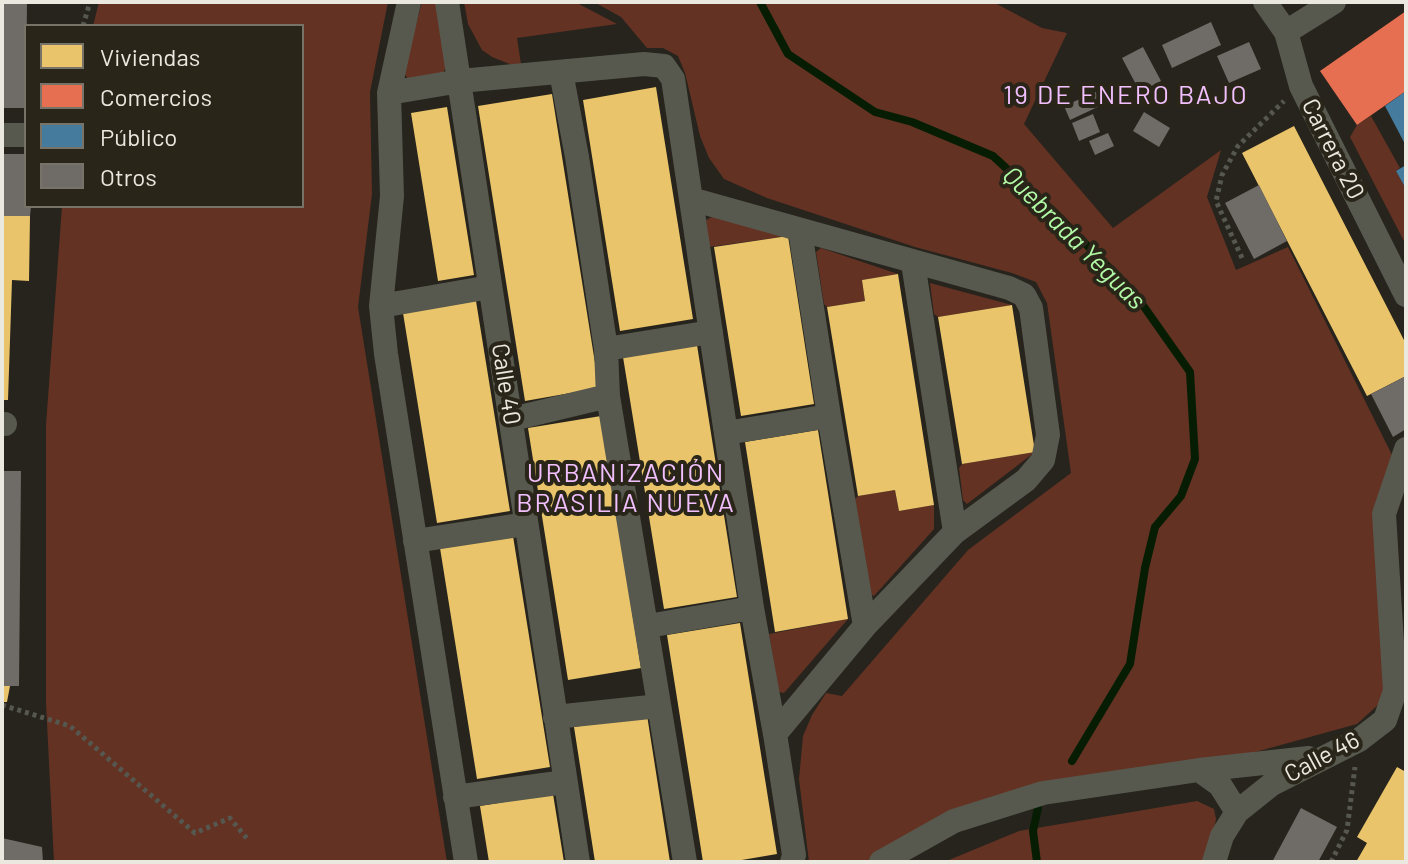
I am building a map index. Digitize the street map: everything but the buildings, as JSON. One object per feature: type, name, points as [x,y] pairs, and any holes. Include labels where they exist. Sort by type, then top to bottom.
[{"type":"street","points":[[409,2],[389,93],[392,196],[381,306],[466,862]]},
{"type":"street","name":"Calle 40","points":[[447,2],[578,862]]},
{"type":"street","name":"Carrera 20","points":[[1265,2],[1286,32],[1301,86],[1406,295]]},
{"type":"street","points":[[1286,32],[1334,2]]},
{"type":"street","points":[[389,93],[460,81],[644,64],[664,66],[673,79],[752,608],[794,855],[792,862]]},
{"type":"street","points":[[561,72],[606,349],[608,396],[685,862]]},
{"type":"street","points":[[2,135],[24,135]]},
{"type":"street","points":[[691,199],[1009,288],[1024,295],[1031,308],[1048,435],[1043,460],[1026,480],[955,532],[865,626],[775,734]]},
{"type":"street","points":[[800,231],[865,626]]},
{"type":"street","points":[[913,263],[955,532]]},
{"type":"street","points":[[381,306],[490,287]]},
{"type":"street","points":[[606,349],[711,332]]},
{"type":"street","points":[[512,419],[608,396]]},
{"type":"street","points":[[726,433],[829,416]]},
{"type":"street","name":"Calle 46","points":[[1214,862],[1222,836],[1237,812],[1272,784],[1359,740],[1385,720],[1395,691],[1384,514],[1406,449]]},
{"type":"street","points":[[415,541],[526,524]]},
{"type":"street","points":[[648,626],[752,608]]},
{"type":"street","points":[[555,717],[659,706]]},
{"type":"street","points":[[881,862],[954,821],[1043,793],[1199,770],[1329,756]]},
{"type":"street","points":[[1199,770],[1220,785],[1237,812]]},
{"type":"street","points":[[455,797],[565,782]]},
{"type":"path","points":[[84,24],[90,2]]},
{"type":"path","points":[[1242,258],[1216,201],[1222,175],[1245,138],[1301,86]]},
{"type":"path","points":[[2,705],[70,726],[195,833],[230,818],[249,841]]},
{"type":"path","points":[[1331,862],[1347,830],[1359,740]]},
{"type":"shaded area","points":[[99,2],[388,2],[370,92],[372,194],[358,307],[447,862],[54,862],[46,703],[46,425],[62,208],[304,208],[304,24],[94,24]]},
{"type":"shaded area","points":[[422,2],[436,2],[446,67],[442,75],[408,79],[403,72]]},
{"type":"shaded area","points":[[464,2],[575,2],[617,24],[517,38],[521,64],[512,65],[482,50],[468,24]]},
{"type":"shaded area","points":[[594,2],[993,2],[1042,28],[1067,33],[1024,124],[1113,228],[1221,150],[1207,197],[1236,270],[1288,247],[1396,463],[1384,688],[1379,704],[1357,724],[1212,764],[1001,796],[872,862],[809,862],[799,779],[803,736],[826,693],[842,696],[968,550],[1071,473],[1047,303],[1036,282],[915,247],[767,198],[724,179],[709,158],[700,136],[678,56],[663,48],[647,48],[621,17]]},
{"type":"shaded area","points":[[1371,116],[1400,168],[1396,171],[1406,189],[1406,245],[1350,137],[1357,125]]},
{"type":"shaded area","points":[[716,215],[788,236],[709,247],[706,220]]},
{"type":"shaded area","points":[[821,248],[898,274],[862,280],[865,301],[827,307],[816,252]]},
{"type":"shaded area","points":[[930,283],[1012,305],[938,317],[934,314]]},
{"type":"shaded area","points":[[1035,452],[967,504],[963,500],[959,468],[962,464]]},
{"type":"shaded area","points":[[895,490],[899,511],[934,505],[934,529],[874,596],[870,594],[855,499]]},
{"type":"shaded area","points":[[848,619],[784,693],[779,692],[769,634]]},
{"type":"shaded area","points":[[1197,801],[1214,809],[1216,819],[1213,836],[1202,862],[944,862],[1019,831]]},
{"type":"waterway","name":"Quebrada Yeguas","points":[[760,2],[788,54],[875,112],[912,122],[993,156],[1135,294],[1190,372],[1195,459],[1181,496],[1155,527],[1145,568],[1130,664],[1072,761]]},
{"type":"waterway","name":"Quebrada Yeguas","points":[[1037,862],[1033,831],[1038,808]]},
{"type":"district","name":"19 DE ENERO BAJO","points":[[1126,95]]},
{"type":"district","name":"URBANIZACIÓN BRASILIA NUEVA","points":[[626,488]]}]
